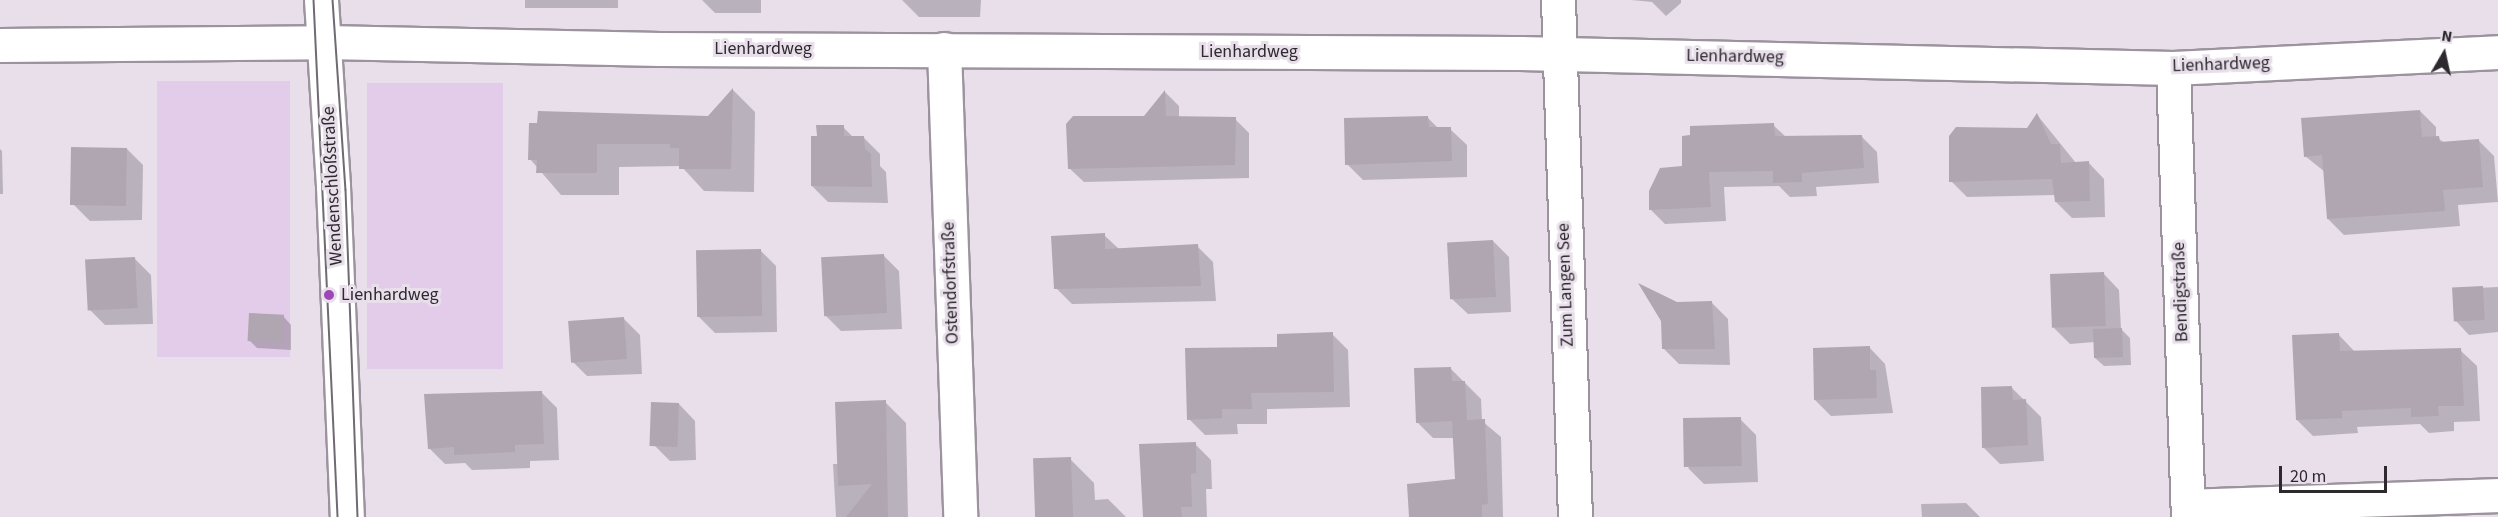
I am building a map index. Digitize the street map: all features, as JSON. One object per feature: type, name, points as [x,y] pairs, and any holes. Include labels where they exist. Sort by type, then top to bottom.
[{"type":"street","name":"Wendenschloßstraße","points":[[321,0],[325,42],[347,517]]},
{"type":"street","name":"Zum Langen See","points":[[1558,0],[1575,517]]},
{"type":"street","name":"Lienhardweg","points":[[0,45],[325,42],[944,50],[1558,53],[2173,68],[2498,52]]},
{"type":"street","name":"Ostendorfstraße","points":[[944,50],[960,517]]},
{"type":"street","name":"Bendigstraße","points":[[2173,68],[2188,512]]},
{"type":"street","points":[[2188,512],[2498,495]]},
{"type":"shaded area","points":[[157,81],[290,81],[290,357],[157,357]]},
{"type":"shaded area","points":[[367,83],[503,83],[503,369],[367,369]]},
{"type":"building","points":[[733,88],[731,169],[679,169],[679,148],[670,148],[670,144],[597,144],[597,173],[536,173],[537,160],[528,160],[529,123],[537,123],[538,111],[708,116]]},
{"type":"building","points":[[1165,90],[1166,116],[1236,117],[1235,165],[1068,169],[1066,124],[1073,116],[1144,116]]},
{"type":"building","points":[[2420,110],[2422,137],[2439,136],[2440,142],[2479,139],[2483,187],[2443,190],[2445,211],[2327,219],[2322,155],[2304,157],[2301,118]]},
{"type":"building","points":[[2037,113],[2051,144],[2060,144],[2061,163],[2089,161],[2090,201],[2055,202],[2052,179],[1949,182],[1949,136],[1956,127],[2027,128]]},
{"type":"building","points":[[1428,116],[1429,127],[1451,127],[1452,161],[1345,165],[1344,118]]},
{"type":"building","points":[[1774,123],[1775,136],[1862,135],[1864,168],[1802,173],[1802,182],[1773,183],[1773,171],[1709,172],[1711,207],[1649,210],[1649,191],[1660,168],[1682,166],[1682,136],[1690,135],[1690,126]]},
{"type":"building","points":[[816,125],[844,125],[844,136],[864,136],[865,149],[871,154],[872,187],[811,186],[811,136],[817,136]]},
{"type":"building","points":[[71,147],[127,148],[126,206],[70,205]]},
{"type":"building","points":[[1105,233],[1105,249],[1198,244],[1201,286],[1054,289],[1051,236]]},
{"type":"building","points":[[1493,240],[1496,297],[1450,299],[1447,242]]},
{"type":"building","points":[[761,249],[762,316],[697,317],[696,250]]},
{"type":"building","points":[[884,254],[887,313],[824,316],[821,257]]},
{"type":"building","points":[[135,257],[138,308],[88,311],[85,260]]},
{"type":"building","points":[[2104,272],[2106,326],[2052,328],[2050,274]]},
{"type":"building","points":[[1638,283],[1677,302],[1712,301],[1715,349],[1662,349],[1661,321]]},
{"type":"building","points":[[2483,286],[2485,320],[2454,322],[2452,288]]},
{"type":"building","points":[[249,313],[284,315],[282,343],[248,341]]},
{"type":"building","points":[[624,317],[627,359],[571,363],[568,321]]},
{"type":"building","points":[[2122,328],[2123,357],[2094,358],[2093,329]]},
{"type":"building","points":[[1333,332],[1334,392],[1251,393],[1252,409],[1222,409],[1222,418],[1187,420],[1185,348],[1277,347],[1277,334]]},
{"type":"building","points":[[2339,333],[2340,351],[2461,348],[2464,406],[2438,406],[2439,416],[2411,417],[2411,408],[2342,411],[2342,418],[2296,420],[2292,335]]},
{"type":"building","points":[[1870,346],[1870,370],[1876,370],[1877,398],[1814,400],[1813,348]]},
{"type":"building","points":[[1451,367],[1452,381],[1465,381],[1467,420],[1485,419],[1488,504],[1482,505],[1482,517],[1409,517],[1407,484],[1455,479],[1452,421],[1416,423],[1414,368]]},
{"type":"building","points":[[2012,386],[2013,400],[2026,399],[2028,445],[1982,448],[1981,387]]},
{"type":"building","points":[[542,391],[544,444],[515,445],[515,452],[454,455],[454,447],[428,449],[424,394]]},
{"type":"building","points":[[886,400],[888,517],[846,517],[872,484],[838,486],[835,402]]},
{"type":"building","points":[[651,402],[679,403],[677,447],[649,446]]},
{"type":"building","points":[[1741,417],[1742,466],[1684,467],[1683,418]]},
{"type":"building","points":[[1196,442],[1196,473],[1191,474],[1192,507],[1181,507],[1182,517],[1143,517],[1139,444]]},
{"type":"building","points":[[1071,457],[1073,517],[1035,517],[1033,458]]},
{"type":"tram line","points":[[314,0],[338,517]]},
{"type":"tram line","points":[[333,0],[346,190],[358,517]]},
{"type":"place","name":"Lienhardweg","points":[[329,295]]}]
